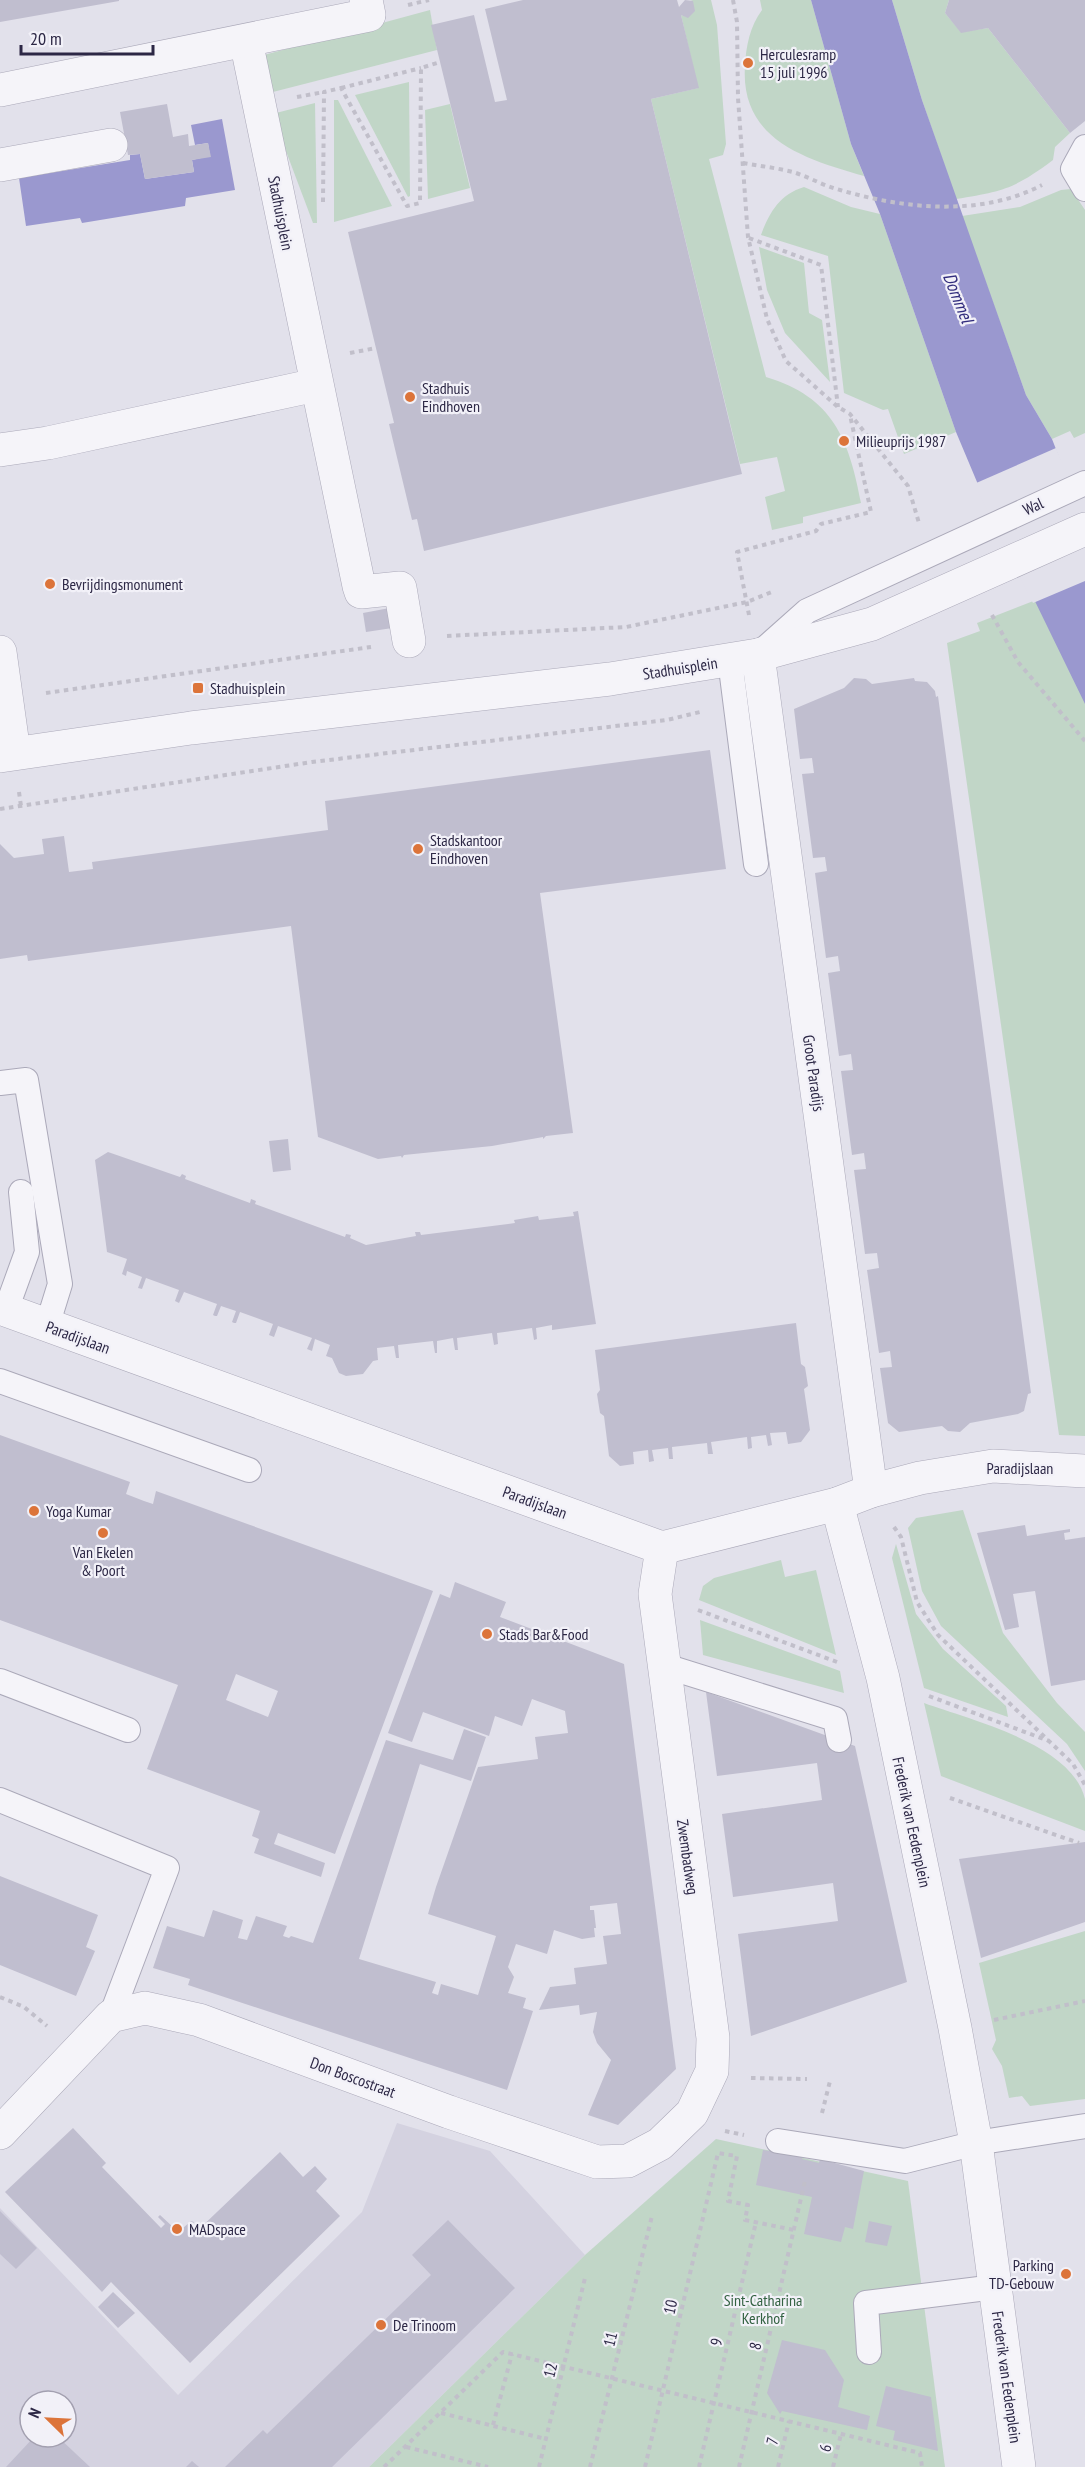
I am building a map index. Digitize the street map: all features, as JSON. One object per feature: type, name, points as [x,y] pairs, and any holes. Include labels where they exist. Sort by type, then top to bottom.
[{"type":"street","points":[[0,90],[246,41],[368,8]]},
{"type":"street","name":"Stadhuisplein","points":[[246,41],[361,592],[400,588],[409,641]]},
{"type":"street","points":[[0,165],[111,145]]},
{"type":"street","points":[[0,450],[60,441],[316,385]]},
{"type":"street","name":"Stadhuisplein","points":[[0,652],[7,699],[7,755],[191,728],[610,679],[744,658],[872,624],[1085,529]]},
{"type":"street","name":"Groot Paradijs","points":[[744,658],[871,1491]]},
{"type":"street","name":"Paradijslaan","points":[[3,1309],[662,1548],[837,1504],[871,1491],[920,1478],[993,1466],[1085,1471]]},
{"type":"street","name":"Frederik van Eedenplein","points":[[837,1504],[883,1678],[955,2028],[976,2143],[1019,2467]]},
{"type":"street","name":"Zwembadweg","points":[[662,1548],[655,1594],[662,1665],[713,2038],[712,2071]]},
{"type":"street","name":"Don Boscostraat","points":[[111,2016],[145,2008],[199,2020],[449,2112],[597,2162],[628,2161],[660,2144],[692,2113],[712,2071]]},
{"type":"street","points":[[0,2133],[111,2016]]},
{"type":"lane","points":[[1085,147],[1073,169],[1085,189]]},
{"type":"lane","name":"Wal","points":[[744,658],[807,610],[1079,485]]},
{"type":"lane","points":[[744,658],[756,864]]},
{"type":"lane","points":[[0,1083],[26,1080],[60,1284],[47,1326]]},
{"type":"lane","points":[[3,1309],[27,1252],[21,1192]]},
{"type":"lane","points":[[0,1381],[249,1470]]},
{"type":"lane","points":[[662,1665],[835,1719],[839,1740]]},
{"type":"lane","points":[[0,1681],[128,1730]]},
{"type":"lane","points":[[0,1800],[167,1868],[111,2016]]},
{"type":"lane","points":[[778,2141],[905,2161],[976,2143],[1085,2126]]},
{"type":"lane","points":[[869,2352],[866,2303],[995,2287]]},
{"type":"path","points":[[733,0],[737,22],[738,98],[748,237],[767,319],[786,361],[838,407],[850,414],[908,486],[913,508]]},
{"type":"path","points":[[315,94],[440,62]]},
{"type":"path","points":[[341,88],[407,206],[420,203],[421,68]]},
{"type":"path","points":[[323,206],[324,92]]},
{"type":"path","points":[[743,163],[794,172],[840,190],[897,203],[980,207],[1018,198]]},
{"type":"path","points":[[748,237],[821,265],[838,407]]},
{"type":"path","points":[[744,658],[747,602],[737,552],[816,531],[821,524],[871,512],[850,414]]},
{"type":"path","points":[[7,699],[451,636],[626,627],[747,602],[780,589]]},
{"type":"path","points":[[990,612],[1018,662],[1085,741]]},
{"type":"path","points":[[0,809],[21,806]]},
{"type":"path","points":[[871,1491],[901,1537],[917,1602],[938,1635],[1073,1764],[1085,1785]]},
{"type":"path","points":[[904,1782],[1079,1843]]},
{"type":"path","points":[[0,1997],[24,2007],[77,2053]]},
{"type":"path","points":[[955,2028],[1085,2001]]},
{"type":"path","points":[[712,2071],[756,2079],[807,2079]]},
{"type":"path","points":[[692,2113],[719,2130],[778,2141]]},
{"type":"path","name":"10","points":[[645,2467],[718,2153],[737,2157],[728,2201],[748,2205],[745,2220],[756,2222]]},
{"type":"path","name":"8","points":[[739,2467],[806,2180]]},
{"type":"path","name":"11","points":[[590,2467],[652,2216]]},
{"type":"path","points":[[756,2222],[794,2230]]},
{"type":"path","name":"9","points":[[699,2467],[756,2222]]},
{"type":"path","name":"12","points":[[539,2467],[585,2278]]},
{"type":"path","points":[[384,2467],[503,2352],[920,2453],[922,2467]]},
{"type":"path","points":[[494,2426],[512,2354]]},
{"type":"path","points":[[440,2412],[546,2439]]},
{"type":"path","name":"7","points":[[778,2467],[789,2421]]},
{"type":"path","name":"6","points":[[833,2467],[841,2434]]},
{"type":"path","points":[[406,2446],[489,2467]]},
{"type":"shaded area","name":"De Trinoom","points":[[397,2123],[490,2151],[585,2255],[369,2467],[0,2467],[0,2208],[178,2395],[362,2212]]},
{"type":"green space","points":[[690,0],[711,0],[717,25],[726,144],[723,155],[709,159],[766,377],[807,396],[834,424],[851,459],[861,503],[803,517],[803,523],[772,530],[765,497],[785,491],[777,457],[740,464],[651,99],[698,88],[681,15],[688,17],[693,1]]},
{"type":"green space","points":[[760,0],[811,0],[851,144],[864,176],[799,153],[780,142],[765,129],[753,112],[746,91],[745,66],[749,36],[762,10]]},
{"type":"green space","points":[[892,0],[949,0],[945,13],[961,32],[988,28],[1070,133],[1055,147],[1053,160],[1018,183],[998,191],[956,199],[922,100]]},
{"type":"green space","points":[[430,10],[437,50],[269,93],[264,55]]},
{"type":"green space","points":[[409,82],[410,196],[408,197],[355,95]]},
{"type":"green space","points":[[334,100],[338,100],[392,206],[334,222]]},
{"type":"green space","points":[[315,103],[317,223],[313,223],[272,114]]},
{"type":"green space","points":[[450,104],[470,188],[428,199],[425,110]]},
{"type":"green space","points":[[804,187],[851,207],[880,214],[956,432],[904,454],[888,409],[883,410],[844,393],[828,256],[761,235],[776,205],[788,194]]},
{"type":"green space","points":[[1071,189],[1085,210],[1085,433],[1074,438],[1070,431],[1052,439],[1026,395],[962,216],[1020,207],[1061,190]]},
{"type":"green space","points":[[759,247],[804,263],[809,313],[822,320],[830,382],[785,333],[767,290]]},
{"type":"green space","points":[[1085,581],[1085,1436],[1059,1435],[947,643],[980,631],[977,623]]},
{"type":"green space","points":[[963,1510],[1003,1633],[1057,1703],[1085,1732],[1085,1771],[1067,1744],[941,1626],[922,1591],[908,1528],[916,1518]]},
{"type":"green space","points":[[896,1544],[916,1614],[943,1649],[1006,1706],[1008,1717],[924,1688],[892,1558]]},
{"type":"green space","points":[[781,1560],[785,1577],[816,1570],[836,1655],[699,1600],[703,1586],[714,1578]]},
{"type":"green space","points":[[700,1620],[840,1671],[844,1693],[703,1655]]},
{"type":"green space","points":[[924,1703],[992,1726],[1041,1749],[1061,1763],[1076,1780],[1085,1799],[1085,1831],[941,1776]]},
{"type":"green space","points":[[1085,1931],[1085,2099],[1030,2106],[1022,2096],[1009,2098],[1002,2066],[992,2049],[996,2040],[979,1963]]},
{"type":"green space","name":"Sint-Catharina Kerkhof","points":[[716,2139],[908,2181],[945,2467],[369,2467],[585,2255]]},
{"type":"water","name":"Dommel","points":[[811,0],[892,0],[922,100],[1026,395],[1052,439],[1085,523],[1085,704],[977,482],[956,432],[880,214],[851,144]]},
{"type":"water","points":[[222,119],[235,190],[186,198],[185,206],[82,223],[80,218],[26,226],[19,178],[130,160],[130,155],[140,154],[145,179],[194,172],[192,160],[210,156],[208,143],[195,145],[191,125]]},
{"type":"pier","points":[[1056,448],[1085,516],[1085,581],[1033,603],[974,484]]},
{"type":"building","points":[[0,0],[119,0],[119,1],[0,22]]},
{"type":"building","points":[[523,0],[677,0],[679,7],[685,0],[693,1],[695,11],[688,18],[681,15],[699,88],[651,99],[742,474],[424,551],[417,519],[412,520],[389,424],[394,423],[348,232],[474,201],[431,25],[474,15],[495,102],[507,100],[485,9]]},
{"type":"building","points":[[949,0],[1085,0],[1085,121],[1070,133],[988,28],[961,33],[945,13]]},
{"type":"building","points":[[167,104],[173,137],[188,134],[189,146],[208,143],[211,157],[192,160],[194,172],[145,179],[140,154],[128,155],[120,112]]},
{"type":"building","points":[[395,607],[399,627],[366,632],[363,613]]},
{"type":"building","points":[[854,678],[866,679],[872,684],[914,678],[915,681],[927,682],[935,691],[936,697],[938,696],[1031,1393],[1028,1394],[1024,1411],[970,1423],[960,1432],[948,1431],[942,1426],[899,1432],[888,1423],[880,1368],[892,1367],[890,1351],[879,1353],[867,1270],[879,1268],[877,1253],[865,1254],[854,1170],[866,1169],[864,1153],[852,1155],[841,1071],[853,1070],[851,1054],[839,1056],[828,973],[840,971],[838,956],[826,958],[815,873],[827,871],[825,857],[813,858],[802,774],[814,773],[812,758],[800,759],[794,709],[844,688]]},
{"type":"building","points":[[710,750],[726,869],[540,893],[573,1133],[492,1146],[404,1155],[402,1158],[401,1156],[378,1159],[318,1137],[291,926],[28,961],[27,955],[0,959],[0,844],[14,858],[44,854],[42,839],[64,836],[69,872],[93,869],[92,862],[328,830],[325,801]]},
{"type":"building","points":[[288,1139],[291,1170],[273,1172],[269,1141]]},
{"type":"building","points":[[108,1152],[180,1177],[182,1174],[186,1176],[185,1179],[250,1203],[251,1199],[256,1201],[255,1204],[345,1237],[346,1234],[351,1235],[350,1238],[366,1245],[416,1236],[415,1232],[420,1232],[421,1235],[515,1223],[514,1220],[538,1216],[539,1220],[574,1216],[573,1212],[578,1211],[596,1324],[552,1330],[552,1325],[536,1328],[537,1339],[534,1340],[532,1328],[497,1333],[498,1344],[494,1345],[492,1333],[457,1338],[458,1350],[455,1350],[453,1338],[437,1341],[437,1353],[435,1353],[433,1341],[398,1345],[399,1358],[396,1358],[394,1346],[377,1348],[378,1360],[373,1361],[363,1374],[346,1376],[339,1373],[332,1358],[326,1356],[330,1345],[315,1339],[312,1351],[307,1349],[312,1338],[278,1326],[274,1337],[269,1335],[273,1324],[240,1312],[234,1323],[232,1322],[236,1311],[221,1306],[215,1316],[213,1315],[217,1304],[184,1292],[179,1303],[175,1301],[179,1290],[146,1278],[142,1289],[138,1288],[142,1277],[127,1271],[126,1276],[122,1274],[127,1259],[107,1252],[95,1160]]},
{"type":"building","points":[[796,1323],[801,1364],[805,1367],[808,1386],[804,1389],[810,1430],[801,1442],[788,1444],[786,1432],[770,1433],[772,1445],[768,1446],[766,1435],[751,1437],[752,1448],[748,1449],[747,1437],[711,1442],[713,1454],[708,1454],[707,1443],[672,1447],[673,1459],[669,1459],[668,1448],[652,1450],[654,1461],[649,1462],[648,1450],[633,1452],[634,1464],[620,1466],[609,1456],[604,1416],[600,1413],[597,1394],[600,1390],[595,1350]]},
{"type":"building","points":[[0,1435],[130,1482],[126,1494],[144,1501],[153,1504],[156,1491],[433,1591],[335,1854],[278,1833],[274,1844],[325,1863],[321,1877],[254,1853],[259,1839],[252,1836],[260,1811],[147,1769],[178,1685],[0,1620]],"holes":[[[236,1674],[278,1691],[268,1717],[226,1700]]]},
{"type":"building","points":[[1025,1525],[1027,1536],[1070,1529],[1070,1532],[1064,1533],[1065,1540],[1085,1537],[1085,1680],[1051,1686],[1035,1591],[1013,1594],[1019,1627],[1005,1630],[977,1533]]},
{"type":"building","points":[[455,1582],[506,1602],[500,1617],[624,1664],[676,2069],[618,2125],[588,2115],[611,2060],[597,2043],[593,2032],[597,2012],[580,2015],[579,2005],[539,2010],[550,1987],[576,1984],[574,1968],[607,1964],[603,1936],[621,1934],[617,1903],[590,1906],[590,1910],[594,1910],[595,1937],[582,1939],[554,1930],[547,1954],[516,1944],[508,1967],[514,1977],[508,1993],[526,1998],[523,2008],[533,2011],[507,2090],[188,1985],[190,1979],[153,1968],[167,1926],[204,1937],[213,1910],[243,1920],[238,1938],[247,1940],[256,1916],[287,1926],[283,1936],[289,1938],[291,1936],[313,1943],[386,1740],[453,1760],[464,1729],[486,1737],[471,1781],[420,1764],[359,1959],[436,1982],[432,1993],[438,1995],[441,1984],[478,1995],[496,1936],[428,1914],[436,1887],[478,1767],[538,1759],[535,1737],[568,1733],[565,1711],[532,1699],[522,1726],[495,1716],[489,1736],[423,1712],[412,1742],[388,1733],[440,1594],[450,1598]]},
{"type":"building","points":[[706,1692],[855,1746],[907,1982],[751,2036],[738,1934],[838,1921],[833,1883],[733,1897],[722,1814],[822,1800],[817,1763],[717,1776]]},
{"type":"building","points":[[1085,1842],[1085,1922],[981,1958],[959,1859]]},
{"type":"building","points":[[0,1876],[98,1915],[86,1947],[95,1951],[76,1996],[0,1965]]},
{"type":"building","points":[[73,2128],[106,2163],[102,2167],[161,2228],[165,2224],[158,2217],[160,2215],[173,2227],[183,2228],[191,2221],[194,2222],[190,2227],[195,2233],[280,2152],[303,2177],[315,2166],[327,2179],[316,2191],[340,2216],[190,2363],[111,2282],[102,2292],[5,2192]]},
{"type":"building","points":[[763,2150],[803,2156],[802,2159],[819,2163],[820,2159],[864,2171],[853,2229],[845,2227],[841,2242],[804,2234],[812,2197],[756,2185]]},
{"type":"building","points":[[0,2211],[37,2248],[16,2269],[0,2254]]},
{"type":"building","points":[[448,2220],[515,2288],[332,2467],[225,2467],[263,2430],[267,2434],[431,2275],[412,2255]]},
{"type":"building","points":[[869,2221],[892,2226],[887,2246],[865,2242]]},
{"type":"building","points":[[113,2292],[135,2313],[118,2328],[98,2307]]},
{"type":"building","points":[[782,2340],[825,2350],[844,2380],[838,2407],[870,2416],[867,2430],[782,2411],[780,2414],[767,2393]]},
{"type":"building","points":[[886,2386],[931,2397],[938,2451],[893,2440],[895,2431],[876,2426]]},
{"type":"building","points":[[23,2449],[71,2449],[90,2467],[6,2467]]},
{"type":"building","points":[[192,2461],[199,2467],[186,2467]]},
{"type":"place","name":"Herculesramp 15 juli 1996","points":[[748,63]]},
{"type":"place","name":"Stadhuis Eindhoven","points":[[410,397]]},
{"type":"place","name":"Milieuprijs 1987","points":[[844,441]]},
{"type":"place","name":"Bevrijdingsmonument","points":[[50,584]]},
{"type":"place","name":"Stadhuisplein","points":[[198,688]]},
{"type":"place","name":"Stadskantoor Eindhoven","points":[[418,849]]},
{"type":"place","name":"Yoga Kumar","points":[[34,1511]]},
{"type":"place","name":"Van Ekelen & Poort","points":[[103,1533]]},
{"type":"place","name":"Stads Bar&Food","points":[[487,1634]]},
{"type":"place","name":"MADspace","points":[[177,2229]]},
{"type":"place","name":"Parking TD-Gebouw","points":[[1066,2274]]},
{"type":"place","name":"De Trinoom","points":[[381,2325]]}]
